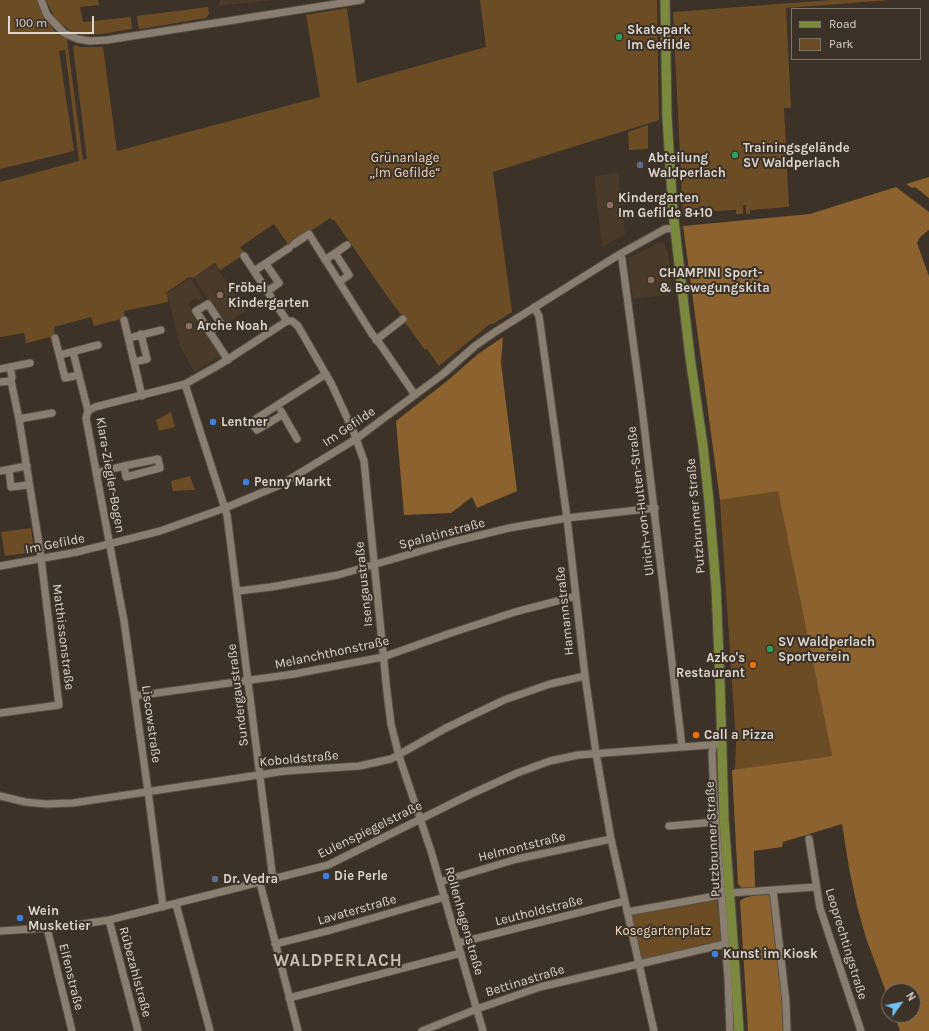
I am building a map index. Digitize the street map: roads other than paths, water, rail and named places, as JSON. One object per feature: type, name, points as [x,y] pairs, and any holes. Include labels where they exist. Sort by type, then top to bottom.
[{"type":"main road","name":"Putzbrunner Straße","points":[[665,0],[667,117],[674,228],[709,502],[716,587],[718,744],[724,820],[725,894],[738,1031]]},
{"type":"street","points":[[41,0],[47,15],[64,33],[78,39],[90,41],[115,39],[361,0]]},
{"type":"street","name":"Im Gefilde","points":[[0,566],[110,544],[186,523],[255,497],[290,480],[356,439],[416,395],[475,346],[534,307],[620,254],[665,229],[674,228]]},
{"type":"street","points":[[254,272],[309,234],[376,340],[416,395]]},
{"type":"street","points":[[325,260],[347,245]]},
{"type":"street","points":[[335,254],[349,275],[339,282]]},
{"type":"street","name":"Ulrich-von-Hutten-Straße","points":[[620,254],[622,259],[655,508],[668,636],[682,747]]},
{"type":"street","points":[[244,256],[287,321],[292,321],[298,326],[326,374],[251,422],[257,430],[282,415]]},
{"type":"street","points":[[266,264],[279,283],[268,291]]},
{"type":"street","name":"Hamannstraße","points":[[534,307],[539,316],[568,518],[584,676],[611,839],[627,912]]},
{"type":"street","points":[[376,340],[403,319]]},
{"type":"street","points":[[124,320],[142,396]]},
{"type":"street","name":"Klara-Ziegler-Bogen","points":[[88,411],[95,407],[185,384],[228,360],[287,321]]},
{"type":"street","points":[[129,338],[161,330]]},
{"type":"street","points":[[209,332],[228,360]]},
{"type":"street","points":[[134,362],[147,359],[141,334]]},
{"type":"street","points":[[55,338],[65,378],[79,375]]},
{"type":"street","points":[[60,355],[98,345]]},
{"type":"street","name":"Klara-Ziegler-Bogen","points":[[73,352],[88,411],[86,418],[110,544]]},
{"type":"street","points":[[0,370],[30,363]]},
{"type":"street","points":[[10,368],[41,559]]},
{"type":"street","name":"Isengaustraße","points":[[326,374],[356,439],[364,461],[391,724],[399,756],[421,819]]},
{"type":"street","points":[[0,382],[11,381]]},
{"type":"street","name":"Sundergaustraße","points":[[185,384],[227,514],[238,591],[273,880]]},
{"type":"street","points":[[278,406],[297,439]]},
{"type":"street","points":[[19,419],[52,413]]},
{"type":"street","points":[[96,473],[124,466],[158,459],[160,468],[126,477],[124,466]]},
{"type":"street","points":[[0,471],[27,466]]},
{"type":"street","points":[[9,470],[11,487],[29,485]]},
{"type":"street","name":"Spalatinstraße","points":[[238,591],[321,579],[481,535],[568,518],[655,508]]},
{"type":"street","name":"Liscowstraße","points":[[110,544],[124,621],[135,696],[163,907]]},
{"type":"street","name":"Matthissonstraße","points":[[0,713],[59,705],[41,559]]},
{"type":"street","name":"Melanchthonstraße","points":[[135,696],[249,681],[383,657],[493,619],[576,596]]},
{"type":"street","name":"Koboldstraße","points":[[0,796],[25,802],[46,804],[72,803],[285,771],[359,766],[399,756],[446,728],[504,700],[550,684],[584,676]]},
{"type":"street","name":"Eulenspiegelstraße","points":[[0,931],[63,927],[109,920],[328,865],[517,773],[550,761],[596,753],[718,744]]},
{"type":"street","name":"Putzbrunner Straße","points":[[718,744],[712,753],[715,822],[725,894],[724,944],[730,1031]]},
{"type":"street","name":"Rollenhagenstraße","points":[[421,819],[483,1031]]},
{"type":"street","points":[[669,826],[715,822]]},
{"type":"street","name":"Helmontstraße","points":[[440,882],[518,859],[611,839]]},
{"type":"street","name":"Leoprechtingstraße","points":[[809,840],[820,908],[861,1031]]},
{"type":"street","points":[[260,883],[298,1031]]},
{"type":"street","points":[[654,1031],[627,912],[725,894],[816,887]]},
{"type":"street","points":[[773,890],[785,989],[787,1031]]},
{"type":"street","name":"Lavaterstraße","points":[[275,944],[338,928],[445,897]]},
{"type":"street","name":"Leutholdstraße","points":[[458,944],[625,901]]},
{"type":"street","points":[[176,904],[210,1031]]},
{"type":"street","name":"Rübezahlstraße","points":[[109,920],[138,1031]]},
{"type":"street","name":"Elfenstraße","points":[[47,928],[72,1031]]},
{"type":"street","points":[[638,963],[724,944]]},
{"type":"street","points":[[289,998],[461,953]]},
{"type":"street","name":"Bettinastraße","points":[[422,1031],[477,1009],[540,987],[638,963]]},
{"type":"place","name":"Skatepark Im Gefilde","points":[[619,37]]},
{"type":"place","name":"Trainingsgelände SV Waldperlach","points":[[735,155]]},
{"type":"place","name":"Abteilung Waldperlach","points":[[640,165]]},
{"type":"place","name":"Kindergarten Im Gefilde 8+10","points":[[610,205]]},
{"type":"place","name":"CHAMPINI Sport- & Bewegungskita","points":[[651,280]]},
{"type":"place","name":"Fröbel Kindergarten","points":[[220,295]]},
{"type":"place","name":"Arche Noah","points":[[189,326]]},
{"type":"place","name":"Lentner","points":[[213,422]]},
{"type":"place","name":"Penny Markt","points":[[246,482]]},
{"type":"place","name":"SV Waldperlach Sportverein","points":[[770,649]]},
{"type":"place","name":"Azko's Restaurant","points":[[753,665]]},
{"type":"place","name":"Call a Pizza","points":[[696,735]]},
{"type":"place","name":"Die Perle","points":[[326,876]]},
{"type":"place","name":"Dr. Vedra","points":[[215,879]]},
{"type":"place","name":"Wein Musketier","points":[[20,918]]},
{"type":"place","name":"Kunst im Kiosk","points":[[715,954]]},
{"type":"district","name":"WALDPERLACH","points":[[338,961]]},
{"type":"park label","name":"Grünanlage „Im Gefilde“","points":[[405,166]]},
{"type":"park label","name":"Kosegartenplatz","points":[[663,931]]}]
